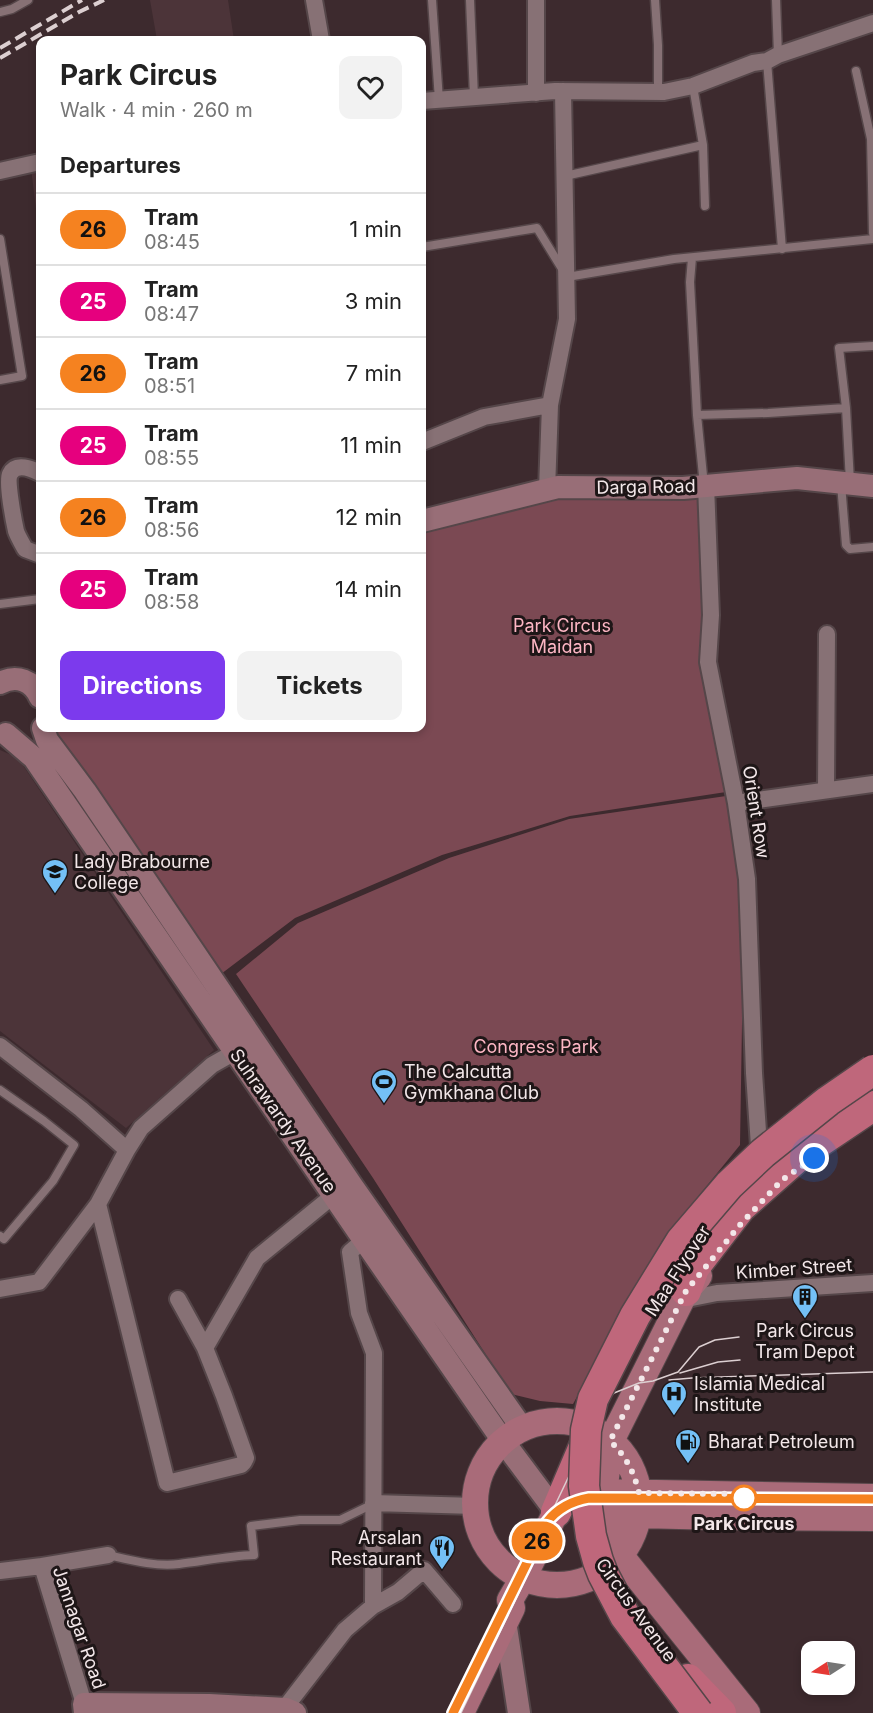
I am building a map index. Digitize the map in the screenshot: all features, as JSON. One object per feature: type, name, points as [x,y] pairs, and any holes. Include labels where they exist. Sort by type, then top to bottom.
[{"type":"highway","points":[[698,1713],[625,1616],[598,1562],[591,1536],[584,1486],[586,1430],[593,1399],[635,1316],[681,1241],[729,1185],[763,1153],[828,1101],[873,1070]]},
{"type":"highway","name":"Maa Flyover","points":[[559,1514],[579,1458],[608,1389],[668,1281],[695,1239],[734,1195],[781,1153],[873,1088]]},
{"type":"highway","name":"Maa Flyover","points":[[687,1286],[723,1228],[741,1207],[800,1155],[873,1106]]},
{"type":"highway","points":[[688,1679],[721,1713]]},
{"type":"main road","name":"Darga Road","points":[[426,520],[558,488],[683,488],[797,478],[873,486]]},
{"type":"main road","points":[[7,680],[36,670]]},
{"type":"main road","points":[[7,680],[24,680],[33,685],[36,697]]},
{"type":"main road","points":[[3,732],[16,735],[27,732],[36,724]]},
{"type":"main road","name":"Suhrawardy Avenue","points":[[3,732],[34,758],[364,1240],[512,1435]]},
{"type":"main road","name":"Suhrawardy Avenue","points":[[45,732],[47,740],[85,791],[358,1194],[512,1435],[559,1514]]},
{"type":"main road","name":"Maa Flyover","points":[[591,1429],[662,1269],[680,1234],[770,1134],[819,1094],[873,1058]]},
{"type":"main road","points":[[614,1562],[591,1429],[687,1286],[739,1226],[782,1180],[873,1118]]},
{"type":"main road","points":[[544,1421],[591,1429],[628,1461],[635,1477],[638,1504],[632,1536],[614,1562],[585,1580],[565,1585],[544,1584],[527,1579],[504,1566],[489,1549],[479,1528],[475,1506],[478,1481],[487,1459],[512,1435],[544,1421]]},
{"type":"main road","points":[[519,1713],[508,1614],[510,1600],[527,1579],[566,1502],[575,1496],[593,1492],[604,1502],[776,1518],[873,1518]]},
{"type":"main road","points":[[638,1504],[873,1497]]},
{"type":"main road","name":"Circus Avenue","points":[[559,1514],[614,1562],[747,1713]]},
{"type":"main road","name":"Circus Avenue","points":[[614,1562],[653,1634],[711,1713]]},
{"type":"main road","points":[[461,1713],[508,1614]]},
{"type":"main road","points":[[85,1708],[209,1705],[287,1712]]},
{"type":"street","points":[[314,0],[320,36]]},
{"type":"street","points":[[536,0],[536,93]]},
{"type":"street","points":[[426,101],[563,91],[658,92],[693,86],[753,63],[873,23]]},
{"type":"street","points":[[547,490],[550,405],[567,319],[563,91]]},
{"type":"street","points":[[0,171],[36,163]]},
{"type":"street","points":[[426,440],[484,417],[550,405]]},
{"type":"street","points":[[36,472],[30,468],[12,471],[9,474],[9,483],[17,533],[25,549],[36,556]]},
{"type":"street","name":"Orient Row","points":[[705,486],[711,615],[708,662],[736,803],[747,879],[754,1093],[759,1146]]},
{"type":"street","points":[[826,790],[827,634]]},
{"type":"street","points":[[736,803],[873,784]]},
{"type":"street","points":[[0,1046],[81,1109],[126,1150]]},
{"type":"street","points":[[0,1289],[39,1282],[98,1204],[126,1150],[141,1128],[212,1065],[235,1052]]},
{"type":"street","points":[[205,1348],[257,1258],[334,1195]]},
{"type":"street","points":[[98,1204],[167,1483],[241,1465],[246,1458],[205,1348],[178,1299]]},
{"type":"street","points":[[364,1240],[350,1252],[359,1313],[374,1353],[373,1606]]},
{"type":"street","name":"Kimber Street","points":[[687,1286],[717,1293],[873,1283]]},
{"type":"street","points":[[374,1503],[475,1506]]},
{"type":"street","points":[[42,1566],[108,1555]]},
{"type":"street","name":"Jannagar Road","points":[[0,1571],[42,1566],[85,1708]]},
{"type":"street","points":[[287,1712],[345,1630],[373,1606],[398,1592],[424,1570],[453,1604]]},
{"type":"lane","points":[[0,12],[12,9],[28,0]]},
{"type":"lane","points":[[432,0],[439,100]]},
{"type":"lane","points":[[470,0],[474,97]]},
{"type":"lane","points":[[655,0],[658,92]]},
{"type":"lane","points":[[776,0],[772,58],[782,249]]},
{"type":"lane","points":[[855,71],[872,139],[873,233]]},
{"type":"lane","points":[[693,86],[702,145],[705,206]]},
{"type":"lane","points":[[566,176],[702,145]]},
{"type":"lane","points":[[426,246],[537,228],[567,277],[674,259],[873,239]]},
{"type":"lane","points":[[0,239],[22,376],[0,380]]},
{"type":"lane","points":[[692,258],[690,282],[697,415],[705,486]]},
{"type":"lane","points":[[873,346],[839,348],[846,408],[846,545],[850,549],[873,547]]},
{"type":"lane","points":[[697,415],[846,408]]},
{"type":"lane","points":[[0,604],[36,600]]},
{"type":"lane","points":[[0,1090],[74,1145],[53,1181],[4,1239],[0,1236]]},
{"type":"lane","points":[[108,1555],[135,1561],[176,1564],[254,1555],[251,1526],[340,1520],[374,1503]]},
{"type":"shaded area","points":[[150,0],[228,0],[233,36],[156,36]]},
{"type":"shaded area","points":[[36,167],[36,209],[31,168]]},
{"type":"shaded area","name":"Lady Brabourne College","points":[[0,750],[18,758],[214,1050],[126,1128],[0,1031]]},
{"type":"green space","name":"Park Circus Maidan","points":[[558,494],[700,495],[726,792],[570,816],[442,855],[295,918],[221,974],[49,732],[426,732],[426,521]]},
{"type":"green space","name":"Congress Park","points":[[726,796],[738,858],[743,964],[740,1145],[662,1241],[573,1404],[540,1401],[511,1394],[373,1178],[236,974],[298,923],[449,858],[569,819]]},
{"type":"tram line","points":[[547,1522],[592,1428],[606,1402],[614,1393],[678,1372],[699,1347],[715,1340],[739,1337]]},
{"type":"tram line","points":[[680,1373],[718,1362],[740,1360]]},
{"type":"tram line","points":[[669,1380],[873,1372]]},
{"type":"tram line","points":[[580,1456],[581,1472],[587,1485],[597,1496],[612,1503]]},
{"type":"tram line","name":"26","points":[[453,1713],[547,1522],[558,1510],[570,1503],[589,1498],[873,1499]]},
{"type":"tram line","points":[[461,1713],[552,1524],[568,1510],[589,1504],[873,1505]]},
{"type":"railway","points":[[0,48],[82,0]]},
{"type":"railway","points":[[38,36],[104,0]]},
{"type":"railway","points":[[0,58],[36,37]]},
{"type":"place","name":"Lady Brabourne College","points":[[55,895]]},
{"type":"place","name":"The Calcutta Gymkhana Club","points":[[384,1105]]},
{"type":"place","name":"Park Circus Tram Depot","points":[[805,1320]]},
{"type":"place","name":"Islamia Medical Institute","points":[[674,1417]]},
{"type":"place","name":"Bharat Petroleum","points":[[688,1465]]},
{"type":"place","name":"Park Circus","points":[[744,1498]]},
{"type":"place","name":"Arsalan Restaurant","points":[[442,1571]]},
{"type":"route","points":[[744,1498],[741,1494],[639,1493],[628,1461],[610,1441],[686,1291],[739,1226],[782,1180],[814,1158]]}]
